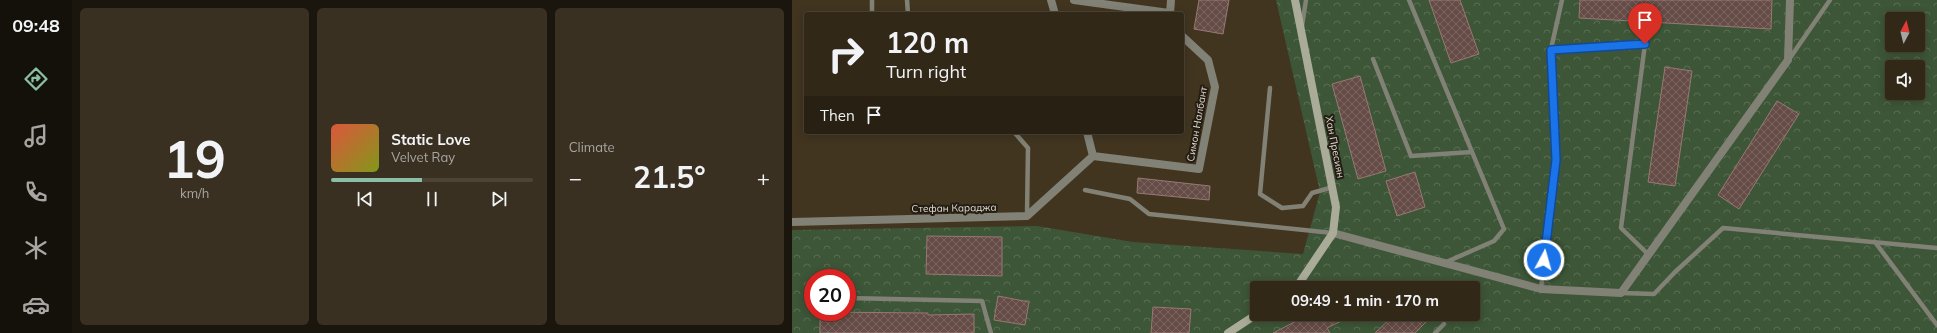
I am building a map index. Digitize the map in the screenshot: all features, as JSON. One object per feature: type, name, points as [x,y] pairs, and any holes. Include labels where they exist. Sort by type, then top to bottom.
[{"type":"street","points":[[1051,0],[1054,12]]},
{"type":"street","points":[[1074,0],[1162,12]]},
{"type":"street","points":[[1169,12],[1171,0]]},
{"type":"street","name":"Хан Пресиян","points":[[1295,0],[1336,207],[1333,233],[1301,281]]},
{"type":"street","points":[[1333,233],[1541,289],[1621,293],[1788,60],[1790,0]]},
{"type":"street","name":"Симон Налбант","points":[[1093,156],[1199,169],[1215,88],[1208,60],[1184,38]]},
{"type":"street","points":[[1027,216],[1093,156],[1088,134]]},
{"type":"street","name":"Стефан Караджа","points":[[792,222],[1027,216]]},
{"type":"street","points":[[1228,333],[1250,319]]},
{"type":"lane","points":[[872,0],[872,12]]},
{"type":"lane","points":[[907,0],[908,12]]},
{"type":"lane","points":[[1302,30],[1306,0]]},
{"type":"lane","points":[[1409,0],[1504,229],[1494,241],[1443,263]]},
{"type":"lane","points":[[1541,289],[1556,160],[1551,50],[1562,0]]},
{"type":"lane","points":[[1788,60],[1830,0]]},
{"type":"lane","points":[[1551,50],[1645,44],[1621,228],[1649,255]]},
{"type":"lane","points":[[1373,59],[1411,156],[1472,152]]},
{"type":"lane","points":[[1270,88],[1260,194],[1282,208],[1303,206],[1312,193],[1333,187]]},
{"type":"lane","points":[[1016,134],[1028,148],[1027,216]]},
{"type":"lane","points":[[1085,190],[1130,198],[1149,214],[1333,233]]},
{"type":"lane","points":[[1621,293],[1654,294],[1675,272],[1723,228],[1937,248]]},
{"type":"lane","points":[[1875,242],[1937,325]]},
{"type":"lane","points":[[856,298],[982,301],[991,333]]},
{"type":"lane","points":[[1435,333],[1444,324]]},
{"type":"green space","points":[[1276,0],[1937,0],[1937,333],[792,333],[792,230],[1037,226],[1133,242],[1303,254],[1320,192]]},
{"type":"building","points":[[1199,0],[1229,0],[1223,34],[1194,29]]},
{"type":"building","points":[[1429,0],[1460,0],[1479,54],[1451,63]]},
{"type":"building","points":[[1580,0],[1772,0],[1771,29],[1579,18]]},
{"type":"building","points":[[1665,67],[1692,71],[1675,186],[1648,182]]},
{"type":"building","points":[[1360,76],[1386,171],[1358,179],[1332,84]]},
{"type":"building","points":[[1777,101],[1799,114],[1739,209],[1718,195]]},
{"type":"building","points":[[1415,172],[1425,207],[1397,216],[1386,181]]},
{"type":"building","points":[[1138,178],[1210,186],[1209,200],[1137,193]]},
{"type":"building","points":[[927,236],[1002,237],[1002,276],[926,274]]},
{"type":"building","points":[[998,296],[1029,302],[1025,325],[994,320]]},
{"type":"building","points":[[1153,307],[1191,309],[1189,333],[1151,333]]},
{"type":"building","points":[[856,312],[928,313],[928,315],[974,314],[974,333],[820,333],[820,321],[856,321]]},
{"type":"building","points":[[1296,321],[1342,321],[1327,328],[1330,333],[1273,333]]},
{"type":"building","points":[[1388,321],[1427,321],[1415,333],[1375,333]]},
{"type":"route","points":[[1544,260],[1556,160],[1551,50],[1645,44]]}]
